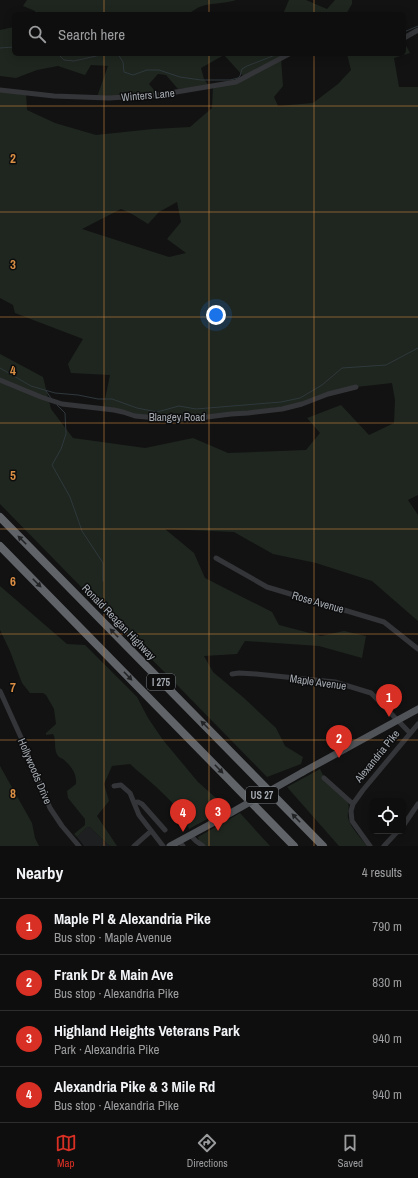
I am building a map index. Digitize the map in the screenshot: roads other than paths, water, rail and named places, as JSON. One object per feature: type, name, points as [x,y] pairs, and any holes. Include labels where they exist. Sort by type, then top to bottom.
[{"type":"highway","name":"Ronald Reagan Highway","points":[[0,517],[323,846]]},
{"type":"highway","name":"I 275","points":[[0,546],[294,846]]},
{"type":"main road","name":"Alexandria Pike","points":[[170,846],[181,844],[190,835],[418,709]]},
{"type":"street","points":[[406,37],[418,30]]},
{"type":"street","name":"Winters Lane","points":[[0,90],[54,96],[109,98],[129,98],[158,95],[236,82],[285,56]]},
{"type":"street","name":"Blangey Road","points":[[0,380],[62,404],[119,411],[135,416],[189,419],[282,409],[302,404],[328,394],[356,387]]},
{"type":"street","name":"Rose Avenue","points":[[216,558],[267,587],[384,622],[418,648]]},
{"type":"street","name":"Maple Avenue","points":[[232,674],[256,674],[337,682],[371,693],[410,733]]},
{"type":"street","name":"Hollywoods Drive","points":[[0,691],[24,744],[50,808],[62,826],[79,846]]},
{"type":"street","name":"Alexandria Pike","points":[[353,804],[418,724]]},
{"type":"street","points":[[324,778],[353,804],[351,811],[352,821],[370,846]]},
{"type":"street","points":[[114,786],[120,784],[131,795],[138,812],[163,846]]},
{"type":"street","points":[[134,803],[140,802],[165,830]]},
{"type":"street","points":[[406,822],[418,804]]},
{"type":"street","points":[[138,812],[144,807]]},
{"type":"street","points":[[134,846],[151,831]]},
{"type":"street","points":[[384,846],[395,834]]},
{"type":"street","points":[[190,835],[203,846]]},
{"type":"waterway","points":[[406,31],[418,26]]},
{"type":"waterway","points":[[0,48],[12,47]]},
{"type":"waterway","points":[[60,56],[64,60],[74,61],[96,56]]},
{"type":"waterway","points":[[119,56],[123,62],[124,72],[133,75],[147,70],[159,70],[180,77],[201,80],[230,80],[238,78],[242,69],[273,56]]},
{"type":"waterway","points":[[0,368],[31,386],[55,393],[98,399],[112,399],[137,408],[157,412],[179,406],[196,409],[281,402],[300,398],[322,385],[342,368],[386,365],[418,348]]},
{"type":"waterway","points":[[46,391],[51,398]]},
{"type":"waterway","points":[[57,405],[65,413],[66,434],[61,449],[52,465],[70,497],[82,531],[103,563],[103,581]]},
{"type":"place","name":"Maple Pl & Alexandria Pike","points":[[389,717]]},
{"type":"place","name":"Frank Dr & Main Ave","points":[[339,758]]},
{"type":"place","name":"Highland Heights Veterans Park","points":[[218,831]]},
{"type":"place","name":"Alexandria Pike & 3 Mile Rd","points":[[183,832]]}]
